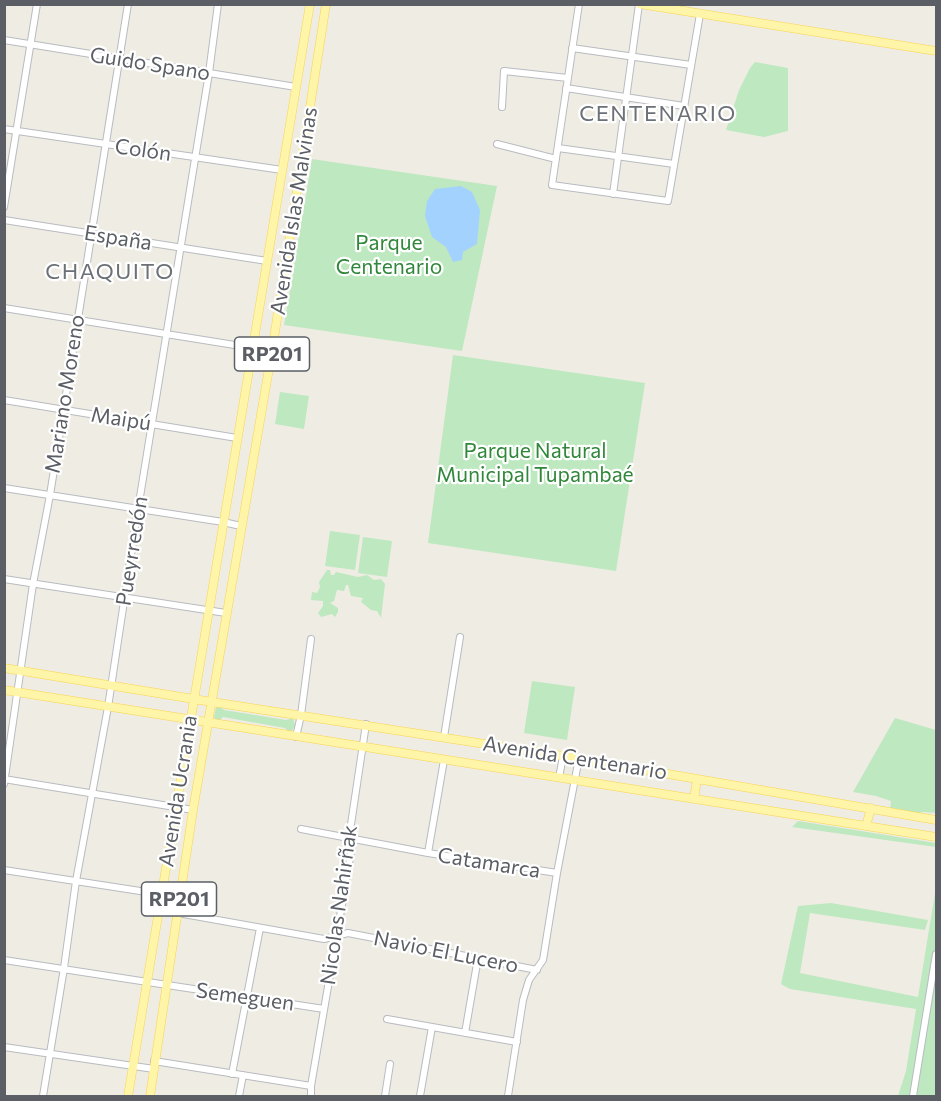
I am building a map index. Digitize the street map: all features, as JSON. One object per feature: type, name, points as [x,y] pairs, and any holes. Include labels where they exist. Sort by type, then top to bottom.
[{"type":"main road","name":"Avenida Islas Malvinas","points":[[193,698],[310,4]]},
{"type":"main road","name":"Avenida Islas Malvinas","points":[[212,702],[273,351],[326,4]]},
{"type":"main road","points":[[640,4],[936,51]]},
{"type":"main road","name":"Avenida Centenario","points":[[4,668],[579,758],[936,820]]},
{"type":"main road","name":"Avenida Centenario","points":[[4,690],[936,837]]},
{"type":"main road","name":"Avenida Ucrania","points":[[128,1096],[193,698]]},
{"type":"main road","name":"Avenida Ucrania","points":[[150,1096],[179,897],[212,702]]},
{"type":"main road","points":[[694,799],[697,779]]},
{"type":"main road","points":[[866,826],[871,808]]},
{"type":"street","points":[[4,207],[37,4]]},
{"type":"street","name":"Mariano Moreno","points":[[5,780],[33,584],[50,495],[128,4]]},
{"type":"street","name":"Pueyrredón","points":[[43,1096],[76,881],[108,707],[218,4]]},
{"type":"street","points":[[579,4],[552,185],[668,201],[700,14]]},
{"type":"street","points":[[613,194],[640,4]]},
{"type":"street","name":"Guido Spano","points":[[4,40],[296,87]]},
{"type":"street","points":[[572,48],[691,65]]},
{"type":"street","points":[[502,107],[504,71],[568,78]]},
{"type":"street","points":[[566,88],[684,106]]},
{"type":"street","name":"Colón","points":[[4,129],[282,170]]},
{"type":"street","points":[[497,144],[556,159]]},
{"type":"street","points":[[558,148],[674,164]]},
{"type":"street","name":"España","points":[[4,220],[267,261]]},
{"type":"street","points":[[4,308],[273,351]]},
{"type":"street","name":"Maipú","points":[[4,400],[237,438]]},
{"type":"street","points":[[4,488],[241,526]]},
{"type":"street","points":[[4,579],[226,613]]},
{"type":"street","points":[[444,736],[460,637]]},
{"type":"street","points":[[296,737],[301,715],[310,639]]},
{"type":"street","name":"Nicolas Nahirñak","points":[[311,1096],[352,846],[349,839],[366,724]]},
{"type":"street","points":[[559,778],[563,756]]},
{"type":"street","points":[[557,873],[579,758]]},
{"type":"street","points":[[428,853],[444,760]]},
{"type":"street","points":[[5,780],[193,810]]},
{"type":"street","name":"Catamarca","points":[[301,829],[428,853],[557,873],[543,960],[529,980],[523,1000],[508,1096]]},
{"type":"street","points":[[4,870],[179,897]]},
{"type":"street","name":"Navio El Lucero","points":[[178,913],[324,939],[348,933],[537,970]]},
{"type":"street","points":[[232,1074],[260,928]]},
{"type":"street","points":[[913,1096],[936,954]]},
{"type":"street","points":[[465,1033],[478,958]]},
{"type":"street","name":"Semeguen","points":[[4,960],[324,1009]]},
{"type":"street","points":[[387,1019],[517,1042]]},
{"type":"street","points":[[420,1096],[432,1027]]},
{"type":"street","points":[[4,1047],[133,1066],[154,1065],[243,1075],[311,1086]]},
{"type":"street","points":[[385,1096],[390,1064]]},
{"type":"street","points":[[239,1096],[243,1075]]},
{"type":"green space","points":[[755,62],[788,68],[788,131],[764,137],[726,130],[739,90]]},
{"type":"green space","name":"Parque Centenario","points":[[312,159],[497,186],[462,351],[284,325]]},
{"type":"green space","name":"Parque Natural Municipal Tupambaé","points":[[453,355],[645,383],[616,571],[428,543]]},
{"type":"green space","points":[[280,392],[309,396],[304,429],[275,424]]},
{"type":"green space","points":[[330,531],[360,535],[355,570],[325,566]]},
{"type":"green space","points":[[363,537],[392,541],[387,577],[358,573]]},
{"type":"green space","points":[[327,570],[330,570],[331,575],[336,572],[358,577],[367,575],[374,580],[381,579],[385,584],[381,618],[377,611],[371,610],[361,602],[363,598],[351,596],[348,585],[344,591],[337,590],[334,601],[330,603],[338,608],[335,617],[332,614],[321,617],[318,613],[323,606],[323,601],[311,600],[312,592],[317,593],[320,587],[319,582]]},
{"type":"green space","points":[[532,681],[575,687],[567,740],[524,733]]},
{"type":"green space","points":[[219,706],[224,710],[286,720],[293,718],[295,726],[289,732],[285,728],[223,717],[219,721],[214,717],[216,708]]},
{"type":"green space","points":[[895,718],[936,730],[936,813],[923,812],[910,815],[890,810],[891,801],[853,792]]},
{"type":"green space","points":[[798,821],[936,843],[936,847],[792,827]]},
{"type":"green space","points":[[936,887],[936,1096],[898,1096],[906,1071],[916,1009],[790,989],[781,984],[798,906],[831,903],[928,920],[925,930],[810,913],[800,973],[918,997]]},
{"type":"water","points":[[461,186],[472,192],[480,210],[477,244],[463,252],[462,260],[453,262],[446,247],[432,237],[425,216],[427,201],[435,189]]},
{"type":"district","name":"CENTENARIO","points":[[658,114]]},
{"type":"district","name":"CHAQUITO","points":[[110,272]]}]
